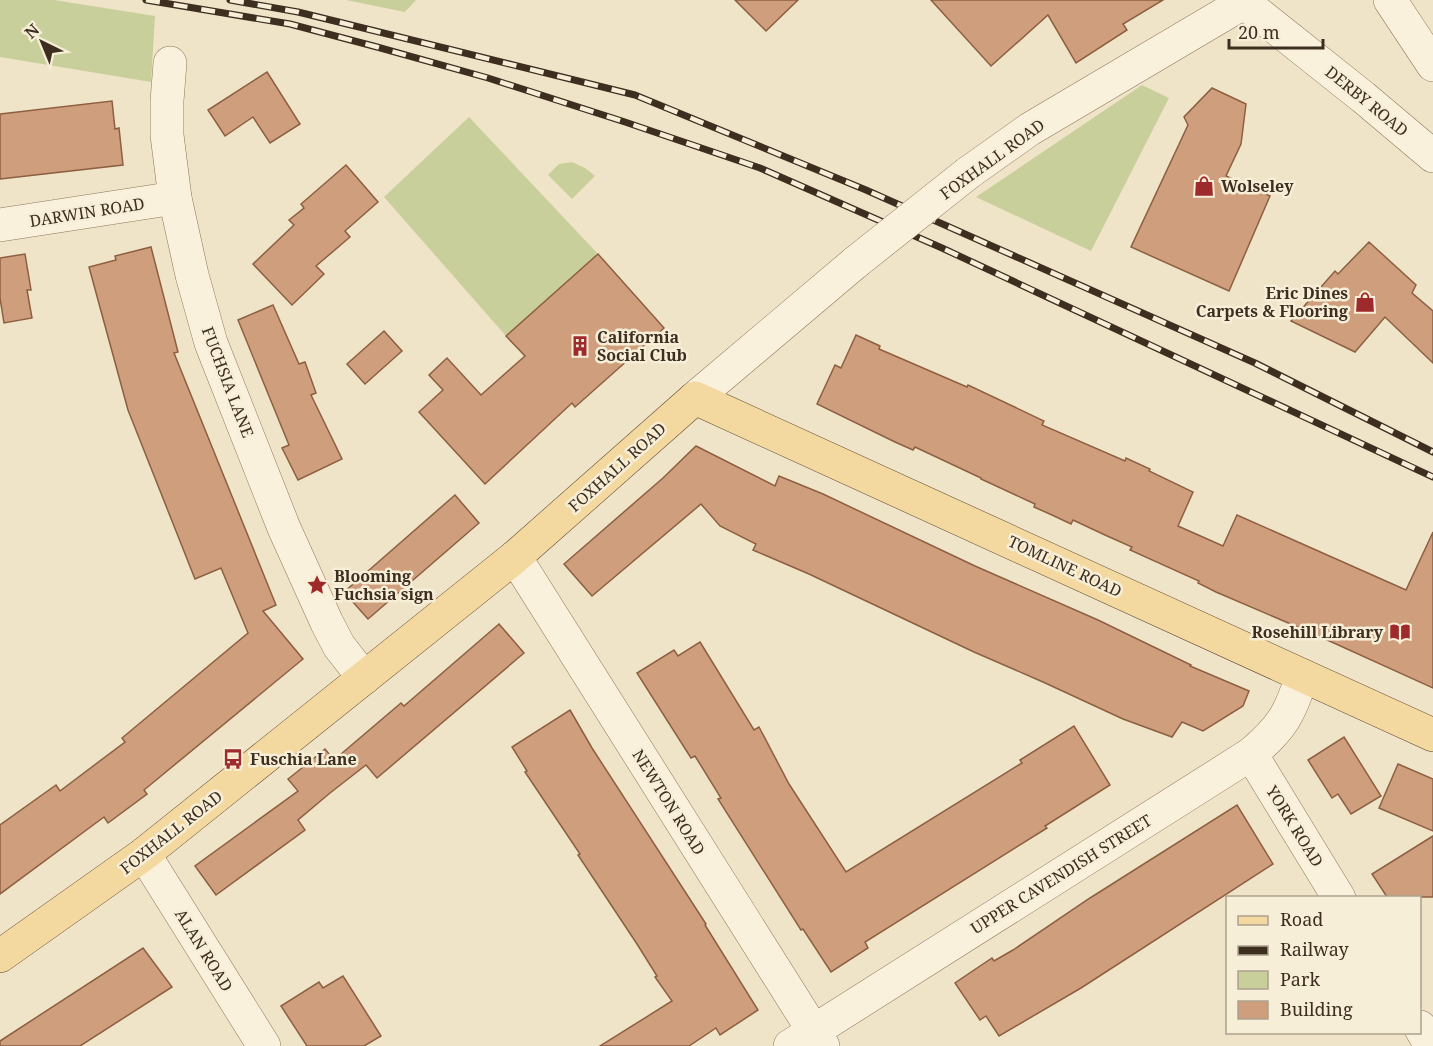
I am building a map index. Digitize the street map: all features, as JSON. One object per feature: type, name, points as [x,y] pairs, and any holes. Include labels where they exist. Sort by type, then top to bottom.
[{"type":"main road","name":"FOXHALL ROAD","points":[[0,956],[144,854],[515,557],[695,398]]},
{"type":"main road","name":"TOMLINE ROAD","points":[[695,398],[1433,735]]},
{"type":"street","points":[[1390,0],[1433,65]]},
{"type":"street","name":"DERBY ROAD","points":[[1244,1],[1433,156]]},
{"type":"street","name":"FOXHALL ROAD","points":[[695,398],[856,262],[968,173],[1030,129],[1244,1]]},
{"type":"street","name":"FUCHSIA LANE","points":[[170,63],[167,135],[175,198],[192,275],[211,343],[284,528],[327,624],[339,646],[363,678]]},
{"type":"street","name":"DARWIN ROAD","points":[[0,225],[175,198]]},
{"type":"street","name":"NEWTON ROAD","points":[[515,557],[809,1041]]},
{"type":"street","name":"UPPER CAVENDISH STREET","points":[[809,1041],[1251,754],[1272,736],[1285,720],[1302,676]]},
{"type":"street","name":"YORK ROAD","points":[[1251,754],[1338,896]]},
{"type":"street","name":"ALAN ROAD","points":[[144,854],[264,1046]]},
{"type":"street","points":[[1421,1030],[1431,1046]]},
{"type":"green space","points":[[0,0],[54,0],[155,16],[151,82],[0,57]]},
{"type":"green space","points":[[346,0],[416,0],[405,12]]},
{"type":"green space","points":[[1142,85],[1169,98],[1091,251],[976,197]]},
{"type":"green space","points":[[469,117],[598,254],[506,336],[384,197]]},
{"type":"green space","points":[[572,162],[595,176],[572,199],[548,175],[559,164]]},
{"type":"building","points":[[735,0],[798,0],[766,31]]},
{"type":"building","points":[[931,0],[1163,0],[1123,24],[1127,30],[1076,63],[1048,15],[991,66]]},
{"type":"building","points":[[267,72],[300,124],[270,143],[253,117],[225,136],[208,110]]},
{"type":"building","name":"Wolseley","points":[[1212,88],[1246,104],[1241,144],[1226,176],[1270,196],[1229,291],[1131,247],[1188,125],[1184,117]]},
{"type":"building","points":[[112,101],[115,129],[119,128],[123,165],[0,179],[0,114]]},
{"type":"building","points":[[346,165],[378,202],[345,231],[350,237],[316,266],[324,274],[292,305],[253,264],[294,225],[289,220],[304,208],[301,204]]},
{"type":"building","name":"Eric Dines Carpets & Flooring","points":[[1369,242],[1416,285],[1412,293],[1433,311],[1433,363],[1385,317],[1355,352],[1291,321],[1335,271],[1338,274]]},
{"type":"building","points":[[151,247],[178,352],[174,353],[276,605],[263,611],[303,659],[144,790],[147,794],[108,823],[104,817],[0,894],[0,825],[56,785],[60,791],[125,742],[122,738],[248,633],[221,568],[195,579],[128,410],[89,267],[116,260],[115,256]]},
{"type":"building","points":[[25,254],[31,290],[27,290],[32,318],[4,323],[0,298],[0,258]]},
{"type":"building","name":"California Social Club","points":[[598,254],[664,328],[575,407],[572,403],[485,484],[419,412],[443,390],[429,375],[447,358],[481,395],[525,356],[506,336]]},
{"type":"building","points":[[273,305],[299,364],[305,362],[316,393],[311,395],[342,459],[298,480],[282,448],[289,445],[238,320]]},
{"type":"building","points":[[384,331],[402,351],[365,384],[347,364]]},
{"type":"building","points":[[856,335],[880,346],[879,349],[967,387],[968,385],[1044,421],[1042,425],[1125,461],[1126,458],[1193,492],[1178,526],[1223,546],[1237,515],[1406,590],[1433,532],[1433,688],[1216,592],[1198,583],[1199,581],[1130,550],[1132,547],[1073,520],[1071,524],[981,478],[915,447],[913,450],[895,442],[817,404],[835,365],[841,368]]},
{"type":"building","points":[[696,446],[775,486],[779,476],[823,494],[975,566],[1098,620],[1190,666],[1249,691],[1243,706],[1203,731],[1182,722],[1172,737],[1123,719],[753,550],[756,544],[720,526],[701,504],[592,596],[564,564],[663,478]]},
{"type":"building","points":[[455,495],[479,523],[368,619],[344,592]]},
{"type":"building","points":[[499,624],[524,653],[377,778],[366,765],[330,793],[298,820],[305,830],[216,895],[195,866],[298,791],[288,779],[325,749],[334,760],[401,703],[404,706]]},
{"type":"building","points":[[700,642],[754,730],[759,727],[789,784],[846,872],[1022,763],[1020,760],[1074,726],[1110,785],[1045,826],[1047,828],[865,942],[868,948],[831,972],[803,929],[801,930],[718,799],[721,798],[695,756],[691,758],[637,673],[674,650],[678,656]]},
{"type":"building","points":[[570,710],[758,1010],[720,1035],[716,1028],[689,1046],[600,1046],[672,1001],[578,855],[580,854],[525,772],[527,771],[512,747]]},
{"type":"building","points":[[1344,737],[1381,796],[1351,814],[1338,794],[1332,798],[1308,760]]},
{"type":"building","points":[[1398,764],[1433,779],[1433,831],[1379,808]]},
{"type":"building","points":[[1237,805],[1273,864],[1081,988],[999,1036],[986,1016],[980,1020],[955,983],[992,958],[994,961],[1013,950],[1090,898]]},
{"type":"building","points":[[1433,836],[1433,897],[1386,896],[1372,874]]},
{"type":"building","points":[[143,948],[172,987],[80,1046],[0,1046],[0,1041]]},
{"type":"building","points":[[343,976],[381,1036],[364,1046],[307,1046],[281,1006],[319,982],[323,988]]},
{"type":"railway","points":[[146,0],[290,24],[377,47],[488,78],[760,168],[942,248],[1433,477]]},
{"type":"railway","points":[[230,0],[298,12],[635,95],[866,190],[1255,363],[1433,452]]},
{"type":"place","name":"Wolseley","points":[[1204,186]]},
{"type":"place","name":"Eric Dines Carpets & Flooring","points":[[1365,302]]},
{"type":"place","name":"California Social Club","points":[[580,346]]},
{"type":"place","name":"Blooming Fuchsia sign","points":[[317,585]]},
{"type":"place","name":"Rosehill Library","points":[[1400,632]]},
{"type":"place","name":"Fuschia Lane","points":[[233,759]]}]
